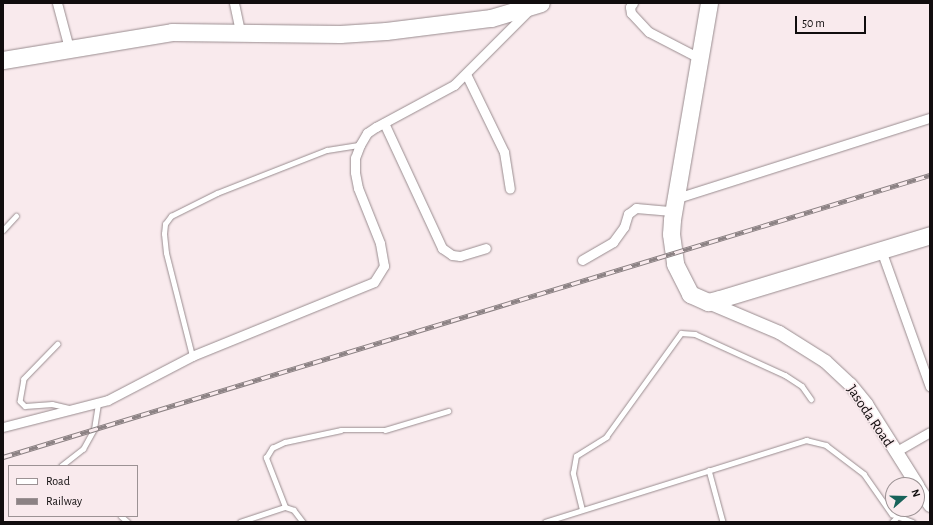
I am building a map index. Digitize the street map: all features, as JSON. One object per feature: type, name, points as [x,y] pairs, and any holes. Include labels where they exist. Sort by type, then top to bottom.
[{"type":"highway","points":[[710,3],[673,205],[673,252],[680,276],[690,294],[698,299],[708,302],[930,235]]},
{"type":"highway","points":[[3,60],[172,32],[340,34],[386,31],[491,18],[536,5]]},
{"type":"street","points":[[56,3],[69,48]]},
{"type":"street","points":[[234,3],[240,32]]},
{"type":"street","points":[[633,3],[630,6],[631,13],[649,32],[699,58]]},
{"type":"street","points":[[3,427],[98,404],[192,356],[361,288],[381,275],[384,266],[383,255],[355,172],[355,158],[360,145],[367,133],[437,96],[466,74],[536,5]]},
{"type":"street","points":[[466,74],[504,152],[510,189]]},
{"type":"street","points":[[582,260],[613,242],[624,227],[628,214],[636,208],[673,205],[930,118]]},
{"type":"street","points":[[384,123],[442,248],[452,255],[460,256],[486,248]]},
{"type":"street","points":[[881,250],[930,387]]},
{"type":"street","name":"Jasoda Road","points":[[708,302],[779,332],[825,361],[850,384],[866,404],[912,477]]},
{"type":"street","points":[[895,452],[930,432]]},
{"type":"lane","points":[[192,356],[164,241],[165,224],[171,216],[217,194],[327,150],[360,145]]},
{"type":"lane","points":[[3,230],[16,216]]},
{"type":"lane","points":[[582,510],[573,473],[576,456],[606,437],[681,333],[695,334],[785,375],[802,386],[811,399]]},
{"type":"lane","points":[[58,344],[24,379],[20,401],[25,406],[52,404],[76,410]]},
{"type":"lane","points":[[62,465],[83,448],[94,429],[98,404]]},
{"type":"lane","points":[[285,507],[266,458],[272,448],[285,442],[341,430],[395,428],[448,411]]},
{"type":"lane","points":[[545,522],[796,442],[815,441],[826,445],[864,474],[885,505]]},
{"type":"lane","points":[[709,470],[723,522]]},
{"type":"lane","points":[[240,522],[285,507],[294,510],[303,522]]},
{"type":"lane","points":[[900,517],[913,522]]},
{"type":"railway","points":[[3,457],[930,175]]}]
